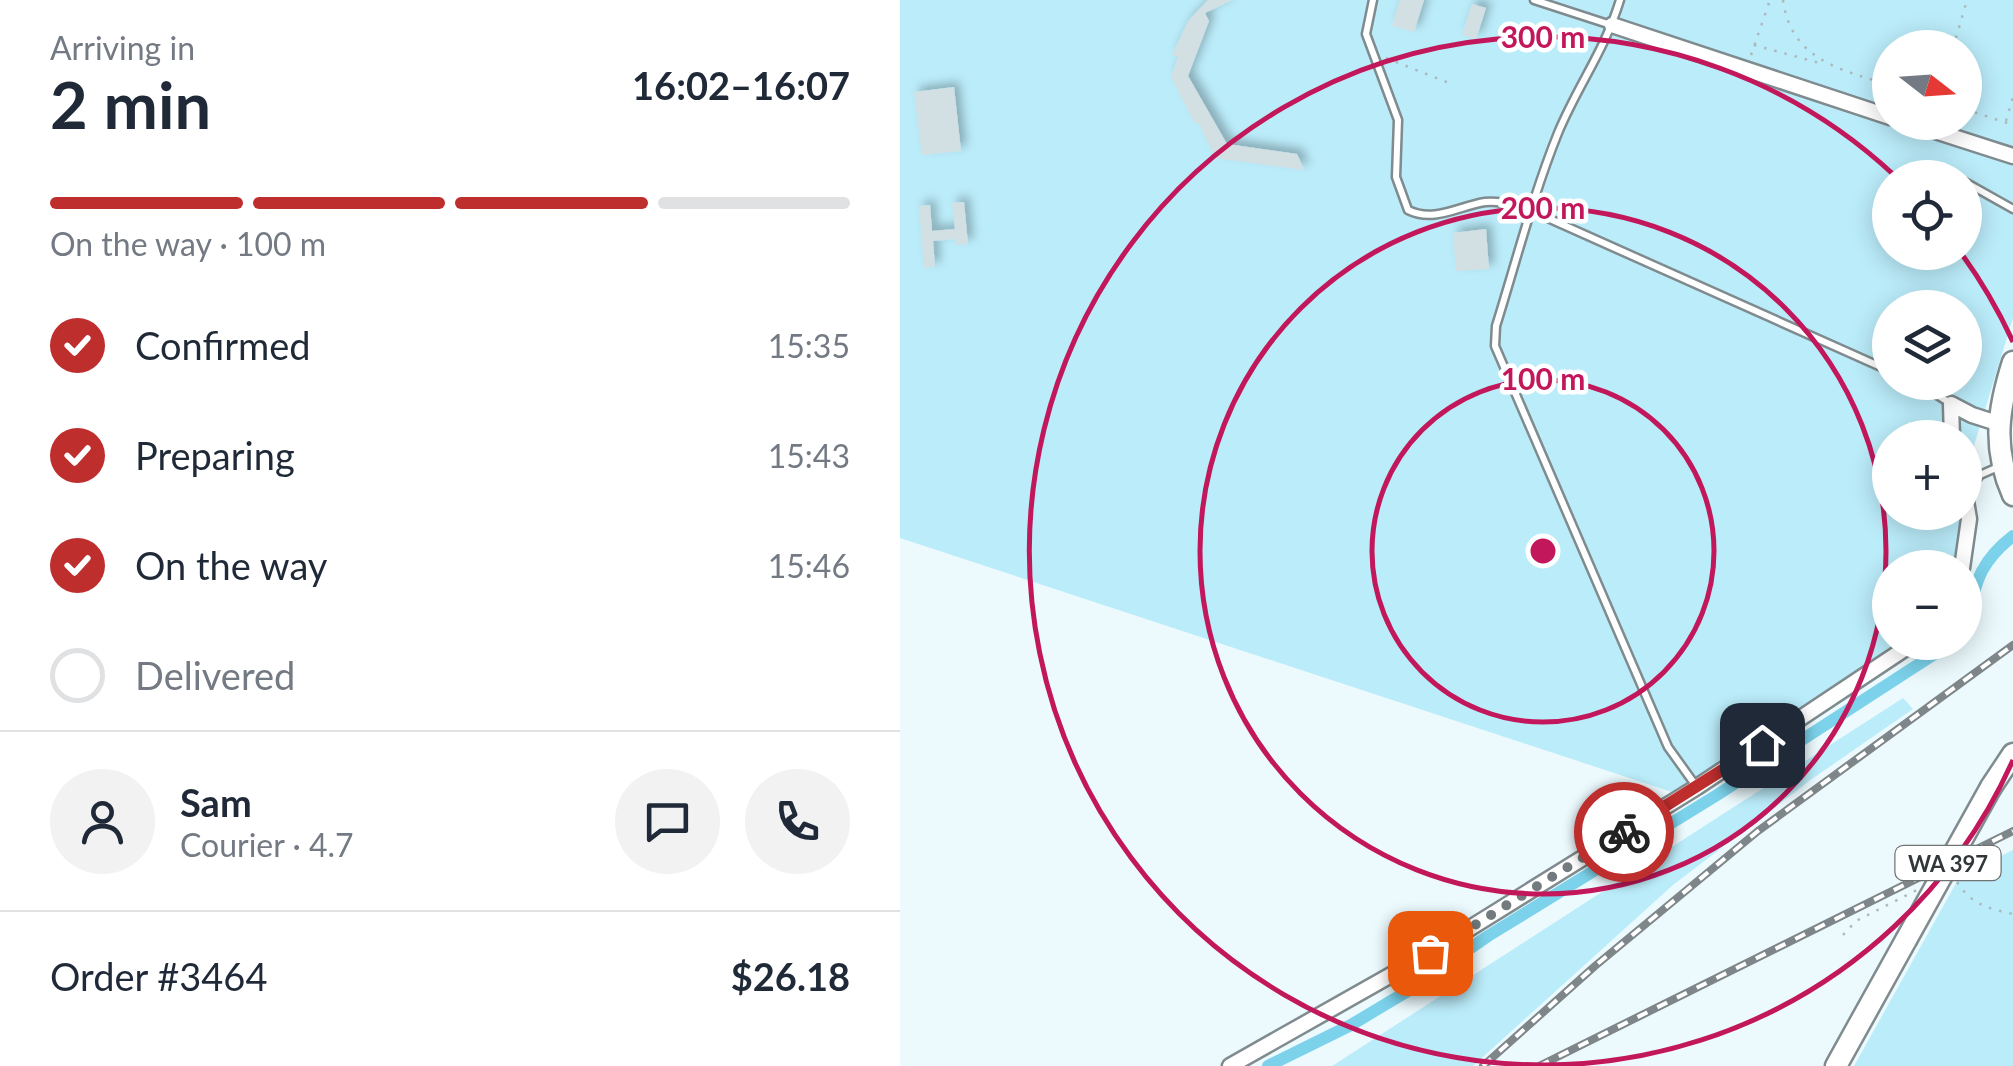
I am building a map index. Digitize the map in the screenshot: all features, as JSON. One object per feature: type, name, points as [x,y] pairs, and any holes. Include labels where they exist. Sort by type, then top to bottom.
[{"type":"main road","points":[[2013,362],[1998,422],[2013,495]]},
{"type":"main road","name":"WA 397","points":[[1836,1066],[2013,754]]},
{"type":"street","points":[[1612,25],[1872,111]]},
{"type":"street","points":[[1963,140],[2013,156]]},
{"type":"street","points":[[1951,420],[1951,404],[1998,422]]},
{"type":"street","points":[[1230,1066],[1375,986],[1697,787],[1893,660]]},
{"type":"lane","points":[[1373,0],[1366,34],[1398,120],[1396,178],[1408,210],[1419,216],[1499,202],[1563,222],[1872,363]]},
{"type":"lane","points":[[1534,0],[1612,25]]},
{"type":"lane","points":[[1620,0],[1599,57],[1565,117],[1496,326],[1495,346],[1668,747],[1697,787]]},
{"type":"lane","points":[[1982,192],[2013,209]]},
{"type":"lane","points":[[1945,400],[1951,404]]},
{"type":"lane","points":[[1982,473],[2004,465]]},
{"type":"path","points":[[1746,70],[1770,0]]},
{"type":"path","points":[[1783,0],[1790,26],[1799,39],[1829,66]]},
{"type":"path","points":[[1958,30],[1967,0]]},
{"type":"path","points":[[1754,45],[1872,80]]},
{"type":"path","points":[[1373,52],[1454,86]]},
{"type":"path","points":[[2006,122],[2013,97]]},
{"type":"path","points":[[1982,114],[2013,125]]},
{"type":"shaded area","points":[[900,0],[2013,0],[2013,318],[1982,420],[1872,420],[1872,530],[1960,530],[1959,550],[1872,550],[1872,660],[1878,660],[1672,792],[900,538]]},
{"type":"shaded area","points":[[1903,698],[1913,709],[1809,781],[1673,885],[1473,1066],[1332,1066]]},
{"type":"shaded area","points":[[2013,850],[2013,1066],[1854,1066],[1960,876]]},
{"type":"building","points":[[1208,0],[1232,0],[1205,13],[1209,21],[1188,76],[1227,144],[1297,154],[1304,170],[1215,158],[1198,122],[1195,124],[1171,77],[1178,57],[1172,55],[1188,21]]},
{"type":"building","points":[[1400,0],[1424,0],[1414,32],[1392,26]]},
{"type":"building","points":[[1472,4],[1486,8],[1476,39],[1462,35]]},
{"type":"building","points":[[954,87],[961,151],[922,155],[914,92]]},
{"type":"building","points":[[964,202],[968,244],[956,245],[956,239],[933,241],[935,267],[924,268],[919,206],[930,205],[932,231],[955,229],[952,203]]},
{"type":"building","points":[[1486,229],[1489,269],[1456,271],[1453,233]]},
{"type":"waterway","points":[[1982,572],[2013,536]]},
{"type":"waterway","points":[[1268,1066],[1351,1025],[1411,989],[1488,936],[1717,795],[1925,660]]},
{"type":"railway","points":[[1483,1066],[1595,966],[1758,831],[2013,645]]},
{"type":"railway","points":[[1539,1066],[2013,831]]},
{"type":"way so far","points":[[1430,953],[1624,832]]},
{"type":"route","points":[[1624,832],[1762,745]]}]
